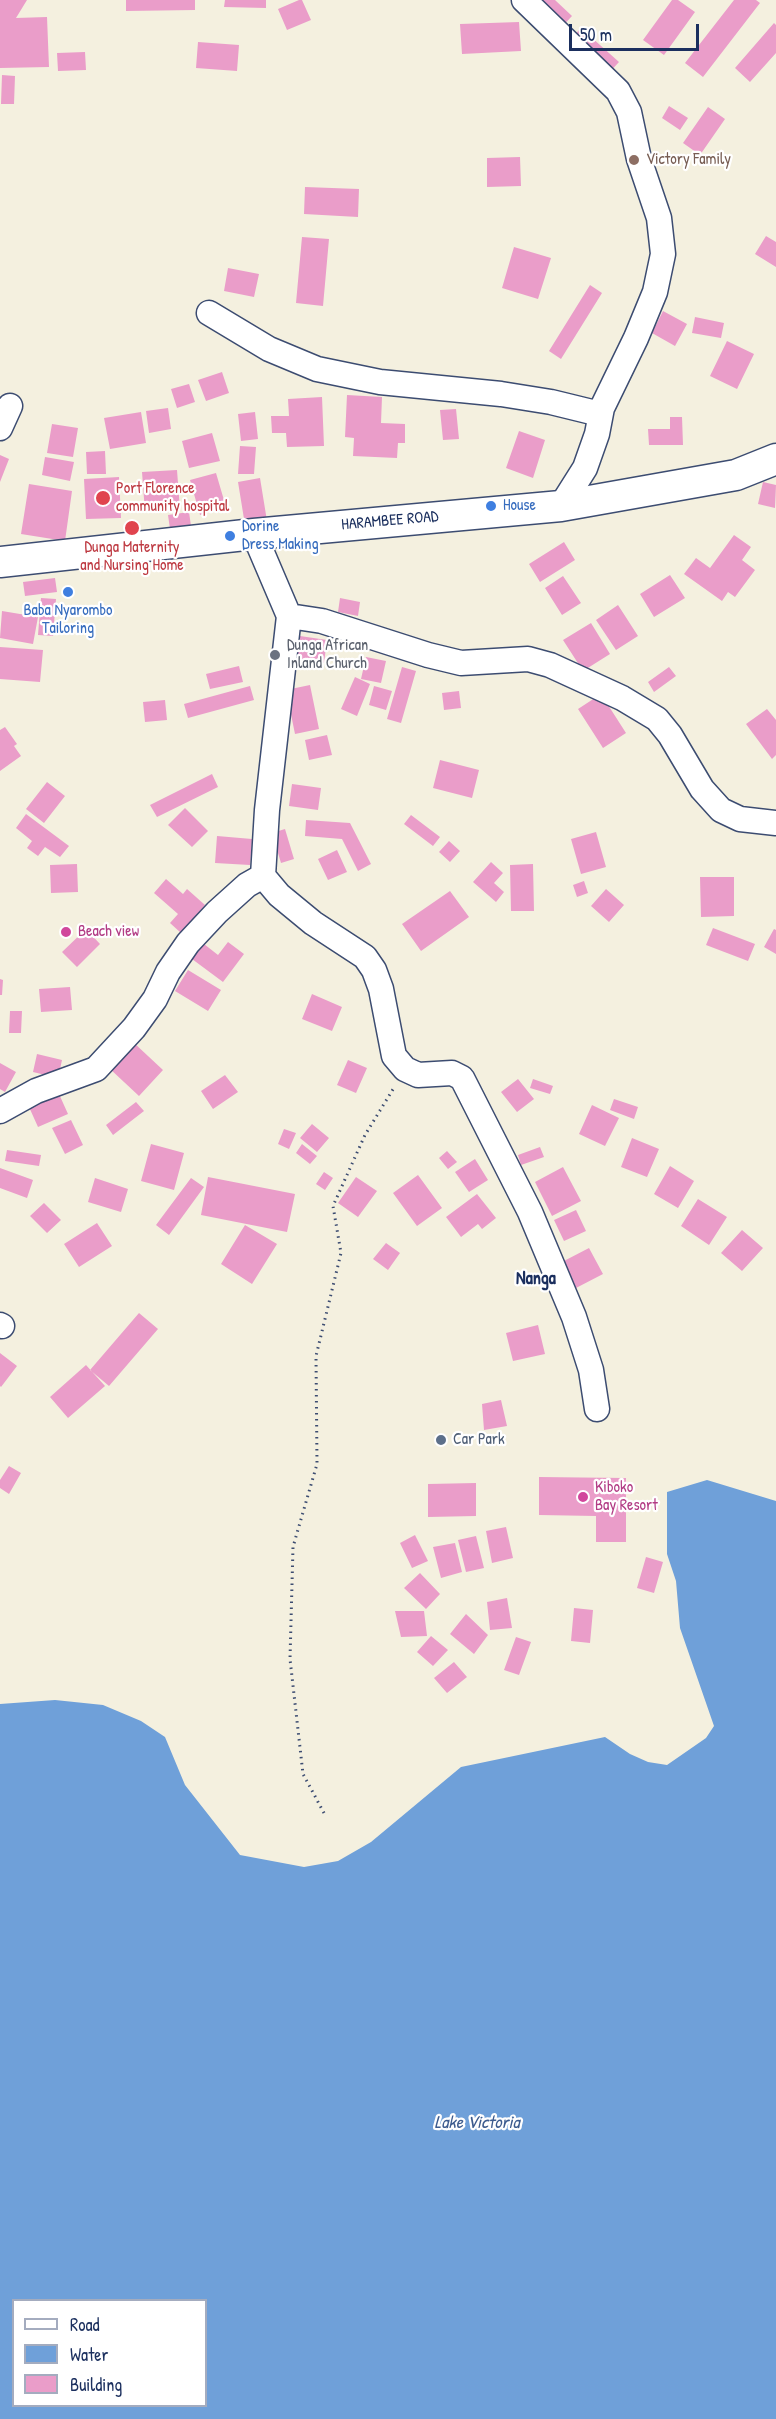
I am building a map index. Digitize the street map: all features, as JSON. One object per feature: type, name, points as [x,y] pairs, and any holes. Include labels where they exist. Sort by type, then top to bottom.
[{"type":"main road","name":"HARAMBEE ROAD","points":[[0,562],[254,534],[561,506],[736,475],[776,459]]},
{"type":"street","points":[[524,0],[618,91],[629,112],[639,159],[659,218],[663,254],[655,292],[600,414],[597,434],[585,468],[561,506]]},
{"type":"street","points":[[209,313],[268,349],[317,369],[380,382],[541,401],[600,414]]},
{"type":"street","points":[[0,428],[10,406]]},
{"type":"street","points":[[254,534],[289,616],[267,810],[263,876],[279,896],[313,923],[365,957],[374,970],[381,989],[394,1056],[405,1069],[418,1075],[452,1073],[462,1078],[530,1212],[574,1317],[591,1370],[597,1409]]},
{"type":"street","points":[[289,616],[322,621],[428,655],[462,663],[528,659],[550,665],[622,698],[657,719],[670,735],[702,789],[721,810],[740,819],[776,823]]},
{"type":"street","points":[[0,1111],[36,1091],[96,1069],[134,1028],[155,999],[168,972],[188,943],[239,892],[263,876]]},
{"type":"path","points":[[324,1813],[303,1773],[301,1762],[290,1659],[293,1547],[317,1464],[316,1356],[341,1253],[333,1206],[365,1135],[405,1069]]},
{"type":"water","name":"Lake Victoria","points":[[707,1480],[776,1501],[776,2419],[0,2419],[0,1704],[55,1700],[103,1705],[141,1721],[165,1737],[185,1785],[240,1855],[304,1867],[338,1861],[371,1842],[461,1767],[605,1737],[630,1754],[648,1762],[667,1765],[706,1738],[714,1726],[680,1628],[676,1581],[667,1554],[667,1492]]},
{"type":"building","points":[[0,0],[27,0],[16,18],[47,17],[49,67],[0,68]]},
{"type":"building","points":[[126,0],[195,0],[195,10],[126,11]]},
{"type":"building","points":[[225,0],[266,0],[266,8],[224,7]]},
{"type":"building","points":[[302,0],[311,20],[287,30],[278,9]]},
{"type":"building","points":[[528,0],[555,0],[572,16],[559,30]]},
{"type":"building","points":[[672,0],[678,0],[695,12],[664,55],[643,40]]},
{"type":"building","points":[[734,0],[756,0],[760,3],[703,77],[685,63]]},
{"type":"building","points":[[519,22],[521,51],[462,54],[460,24]]},
{"type":"building","points":[[774,23],[776,25],[776,53],[750,82],[735,68]]},
{"type":"building","points":[[581,28],[619,62],[607,75],[569,41]]},
{"type":"building","points":[[198,42],[239,45],[237,71],[196,68]]},
{"type":"building","points":[[85,52],[86,70],[58,71],[57,53]]},
{"type":"building","points":[[2,75],[15,76],[14,104],[1,104]]},
{"type":"building","points":[[669,106],[688,118],[680,130],[662,118]]},
{"type":"building","points":[[708,107],[725,119],[700,155],[683,143]]},
{"type":"building","points":[[520,157],[521,186],[487,187],[487,158]]},
{"type":"building","points":[[305,187],[359,189],[358,217],[304,214]]},
{"type":"building","points":[[766,236],[776,242],[776,267],[755,254]]},
{"type":"building","points":[[302,237],[329,239],[323,306],[296,303]]},
{"type":"building","points":[[514,247],[551,258],[538,299],[502,288]]},
{"type":"building","points":[[228,268],[259,274],[254,297],[224,291]]},
{"type":"building","points":[[590,285],[602,293],[561,359],[549,351]]},
{"type":"building","points":[[663,311],[687,324],[675,346],[652,333]]},
{"type":"building","points":[[695,317],[724,323],[721,338],[692,333]]},
{"type":"building","points":[[727,341],[754,354],[737,389],[710,376]]},
{"type":"building","points":[[222,372],[229,393],[206,401],[198,380]]},
{"type":"building","points":[[189,384],[195,402],[177,408],[171,389]]},
{"type":"building","points":[[347,395],[382,397],[381,423],[405,424],[405,443],[398,443],[397,458],[353,456],[354,438],[345,437]]},
{"type":"building","points":[[322,397],[324,446],[287,447],[286,433],[272,433],[271,416],[289,416],[288,399]]},
{"type":"building","points":[[168,408],[171,429],[149,433],[146,411]]},
{"type":"building","points":[[456,409],[459,439],[443,440],[440,410]]},
{"type":"building","points":[[141,412],[146,443],[110,449],[104,418]]},
{"type":"building","points":[[255,412],[258,439],[241,441],[238,414]]},
{"type":"building","points":[[670,417],[682,417],[683,445],[649,445],[648,429],[670,429]]},
{"type":"building","points":[[52,424],[78,428],[73,457],[47,453]]},
{"type":"building","points":[[519,431],[545,440],[533,478],[506,468]]},
{"type":"building","points":[[212,433],[220,461],[189,468],[182,441]]},
{"type":"building","points":[[240,446],[256,447],[254,474],[238,474]]},
{"type":"building","points":[[105,451],[106,474],[87,474],[86,452]]},
{"type":"building","points":[[0,455],[9,459],[0,482]]},
{"type":"building","points":[[45,457],[74,462],[70,481],[42,475]]},
{"type":"building","points":[[177,470],[180,510],[145,512],[142,472]]},
{"type":"building","points":[[216,473],[226,507],[200,515],[190,480]]},
{"type":"building","name":"Port Florence community hospital","points":[[119,477],[121,518],[86,519],[84,479]]},
{"type":"building","points":[[260,478],[267,521],[245,525],[238,482]]},
{"type":"building","points":[[763,482],[776,485],[775,508],[758,504]]},
{"type":"building","points":[[29,484],[72,491],[65,541],[21,534]]},
{"type":"building","points":[[189,512],[191,526],[170,529],[168,515]]},
{"type":"building","points":[[734,535],[751,547],[742,560],[755,570],[735,597],[728,592],[722,601],[684,574],[696,558],[710,568]]},
{"type":"building","points":[[564,542],[575,560],[540,582],[529,564]]},
{"type":"building","points":[[670,575],[685,598],[654,617],[640,594]]},
{"type":"building","points":[[563,576],[581,603],[562,615],[545,588]]},
{"type":"building","points":[[55,578],[57,592],[25,596],[23,582]]},
{"type":"building","points":[[41,598],[56,599],[53,636],[38,635]]},
{"type":"building","points":[[340,598],[360,602],[358,616],[338,612]]},
{"type":"building","points":[[618,605],[638,636],[616,650],[596,620]]},
{"type":"building","points":[[2,611],[38,617],[33,644],[0,638]]},
{"type":"building","points":[[591,623],[610,654],[583,671],[563,640]]},
{"type":"building","points":[[300,636],[327,640],[324,663],[297,659]]},
{"type":"building","points":[[0,647],[43,650],[40,682],[0,679]]},
{"type":"building","points":[[366,657],[386,661],[381,683],[361,679]]},
{"type":"building","points":[[239,666],[243,682],[210,689],[206,674]]},
{"type":"building","points":[[402,667],[416,671],[401,723],[387,719]]},
{"type":"building","points":[[669,667],[676,676],[654,692],[648,682]]},
{"type":"building","points":[[355,677],[370,684],[357,716],[341,709]]},
{"type":"building","points":[[310,685],[319,729],[295,734],[286,690]]},
{"type":"building","points":[[250,686],[254,700],[188,718],[184,704]]},
{"type":"building","points":[[374,686],[392,691],[386,710],[369,705]]},
{"type":"building","points":[[459,691],[461,708],[444,710],[442,693]]},
{"type":"building","points":[[601,694],[626,733],[603,748],[578,709]]},
{"type":"building","points":[[165,700],[167,720],[145,722],[143,702]]},
{"type":"building","points":[[767,709],[776,720],[776,755],[772,759],[746,724]]},
{"type":"building","points":[[5,727],[17,744],[14,746],[21,756],[0,771],[0,730]]},
{"type":"building","points":[[327,735],[332,755],[309,760],[305,740]]},
{"type":"building","points":[[440,760],[479,770],[472,798],[433,788]]},
{"type":"building","points":[[212,774],[218,787],[157,817],[150,805]]},
{"type":"building","points":[[47,782],[65,796],[44,823],[26,809]]},
{"type":"building","points":[[292,784],[321,788],[318,810],[289,806]]},
{"type":"building","points":[[185,808],[208,831],[192,847],[168,825]]},
{"type":"building","points":[[26,814],[69,846],[60,857],[45,847],[38,856],[27,848],[32,841],[16,828]]},
{"type":"building","points":[[411,815],[440,837],[433,846],[404,824]]},
{"type":"building","points":[[306,820],[350,823],[371,864],[358,871],[342,839],[305,836]]},
{"type":"building","points":[[285,829],[294,859],[281,863],[272,833]]},
{"type":"building","points":[[596,832],[606,867],[581,874],[571,839]]},
{"type":"building","points":[[217,836],[252,839],[250,865],[215,863]]},
{"type":"building","points":[[449,841],[460,851],[450,862],[439,852]]},
{"type":"building","points":[[337,850],[347,872],[328,880],[318,859]]},
{"type":"building","points":[[491,862],[503,873],[494,883],[504,892],[496,902],[473,882]]},
{"type":"building","points":[[77,864],[78,892],[51,893],[50,865]]},
{"type":"building","points":[[533,864],[534,911],[511,911],[510,865]]},
{"type":"building","points":[[700,877],[734,877],[734,916],[701,917]]},
{"type":"building","points":[[166,879],[183,894],[187,889],[205,905],[181,933],[170,923],[178,914],[154,893]]},
{"type":"building","points":[[584,881],[588,893],[577,897],[573,885]]},
{"type":"building","points":[[606,889],[624,905],[609,922],[591,906]]},
{"type":"building","points":[[450,891],[469,917],[421,951],[402,924]]},
{"type":"building","points":[[713,928],[755,944],[748,961],[706,945]]},
{"type":"building","points":[[86,929],[100,944],[77,967],[62,952]]},
{"type":"building","points":[[774,929],[776,930],[776,954],[764,947]]},
{"type":"building","points":[[228,942],[244,954],[223,982],[192,959],[204,944],[218,955]]},
{"type":"building","points":[[188,970],[221,990],[208,1011],[175,991]]},
{"type":"building","points":[[0,979],[3,980],[2,995],[0,995]]},
{"type":"building","points":[[70,987],[72,1010],[41,1012],[39,989]]},
{"type":"building","points":[[312,994],[342,1007],[332,1031],[302,1019]]},
{"type":"building","points":[[10,1011],[22,1011],[21,1033],[9,1033]]},
{"type":"building","points":[[133,1042],[163,1070],[139,1096],[109,1068]]},
{"type":"building","points":[[37,1054],[62,1060],[58,1078],[33,1072]]},
{"type":"building","points":[[348,1060],[367,1068],[356,1093],[337,1085]]},
{"type":"building","points":[[0,1063],[16,1072],[5,1092],[0,1089]]},
{"type":"building","points":[[225,1075],[238,1092],[213,1109],[201,1091]]},
{"type":"building","points":[[518,1079],[534,1099],[517,1112],[501,1092]]},
{"type":"building","points":[[533,1079],[553,1086],[550,1094],[530,1088]]},
{"type":"building","points":[[59,1094],[68,1114],[38,1127],[29,1107]]},
{"type":"building","points":[[614,1099],[638,1107],[634,1119],[610,1110]]},
{"type":"building","points":[[136,1102],[144,1111],[113,1135],[106,1125]]},
{"type":"building","points":[[592,1105],[619,1118],[605,1146],[579,1134]]},
{"type":"building","points":[[71,1120],[83,1145],[65,1154],[52,1128]]},
{"type":"building","points":[[312,1124],[329,1138],[317,1152],[300,1138]]},
{"type":"building","points":[[284,1129],[296,1133],[289,1149],[278,1144]]},
{"type":"building","points":[[632,1138],[659,1149],[647,1177],[621,1167]]},
{"type":"building","points":[[151,1144],[184,1153],[174,1190],[141,1181]]},
{"type":"building","points":[[302,1144],[317,1156],[310,1164],[296,1153]]},
{"type":"building","points":[[540,1147],[544,1157],[521,1165],[518,1155]]},
{"type":"building","points":[[7,1150],[41,1155],[39,1166],[5,1161]]},
{"type":"building","points":[[447,1151],[457,1162],[448,1169],[439,1158]]},
{"type":"building","points":[[475,1159],[488,1180],[469,1192],[455,1172]]},
{"type":"building","points":[[670,1166],[694,1181],[678,1208],[654,1194]]},
{"type":"building","points":[[563,1167],[581,1201],[552,1216],[535,1182]]},
{"type":"building","points":[[0,1168],[33,1180],[27,1198],[0,1188]]},
{"type":"building","points":[[324,1172],[333,1178],[325,1190],[316,1184]]},
{"type":"building","points":[[418,1175],[442,1208],[417,1226],[393,1193]]},
{"type":"building","points":[[208,1177],[295,1194],[287,1232],[201,1215]]},
{"type":"building","points":[[356,1177],[377,1191],[358,1217],[338,1203]]},
{"type":"building","points":[[95,1178],[128,1189],[121,1212],[88,1202]]},
{"type":"building","points":[[191,1178],[204,1187],[169,1235],[156,1225]]},
{"type":"building","points":[[477,1194],[496,1218],[482,1229],[478,1224],[461,1237],[446,1217]]},
{"type":"building","points":[[698,1199],[727,1217],[709,1245],[681,1226]]},
{"type":"building","points":[[44,1203],[61,1220],[47,1233],[30,1216]]},
{"type":"building","points":[[576,1210],[586,1231],[564,1241],[554,1220]]},
{"type":"building","points":[[97,1223],[112,1246],[79,1267],[64,1244]]},
{"type":"building","points":[[245,1225],[277,1244],[252,1284],[221,1264]]},
{"type":"building","points":[[742,1230],[763,1248],[742,1271],[721,1253]]},
{"type":"building","points":[[386,1243],[400,1253],[388,1270],[373,1259]]},
{"type":"building","points":[[589,1248],[603,1274],[576,1288],[562,1262]]},
{"type":"building","points":[[139,1313],[158,1329],[109,1386],[90,1370]]},
{"type":"building","points":[[538,1325],[545,1354],[513,1361],[506,1333]]},
{"type":"building","points":[[0,1353],[17,1366],[1,1387],[0,1386]]},
{"type":"building","points":[[86,1365],[105,1386],[68,1418],[50,1397]]},
{"type":"building","points":[[501,1400],[507,1426],[484,1430],[482,1404]]},
{"type":"building","points":[[9,1466],[21,1473],[9,1494],[0,1488],[0,1480]]},
{"type":"building","name":"Kiboko Bay Resort","points":[[539,1477],[626,1478],[626,1542],[596,1542],[596,1516],[539,1515]]},
{"type":"building","points":[[476,1483],[476,1516],[428,1517],[428,1484]]},
{"type":"building","points":[[506,1527],[513,1558],[492,1563],[486,1531]]},
{"type":"building","points":[[415,1535],[428,1561],[412,1568],[400,1543]]},
{"type":"building","points":[[476,1536],[484,1568],[466,1572],[458,1540]]},
{"type":"building","points":[[455,1543],[462,1572],[441,1578],[433,1547]]},
{"type":"building","points":[[646,1557],[663,1562],[654,1593],[637,1588]]},
{"type":"building","points":[[420,1573],[440,1594],[426,1609],[404,1588]]},
{"type":"building","points":[[507,1598],[512,1628],[490,1630],[487,1602]]},
{"type":"building","points":[[574,1608],[593,1610],[590,1643],[571,1641]]},
{"type":"building","points":[[395,1611],[424,1611],[427,1636],[401,1637]]},
{"type":"building","points":[[466,1614],[488,1635],[474,1654],[450,1634]]},
{"type":"building","points":[[431,1636],[448,1650],[433,1666],[417,1652]]},
{"type":"building","points":[[516,1637],[531,1642],[519,1675],[504,1670]]},
{"type":"building","points":[[454,1662],[467,1677],[447,1693],[434,1678]]},
{"type":"place","name":"Victory Family","points":[[634,160]]},
{"type":"place","name":"Port Florence community hospital","points":[[103,498]]},
{"type":"place","name":"House","points":[[491,506]]},
{"type":"place","name":"Dunga Maternity and Nursing Home","points":[[132,528]]},
{"type":"place","name":"Dorine Dress Making","points":[[230,536]]},
{"type":"place","name":"Baba Nyarombo Tailoring","points":[[68,592]]},
{"type":"place","name":"Dunga African Inland Church","points":[[275,655]]},
{"type":"place","name":"Beach view","points":[[66,932]]},
{"type":"place","name":"Car Park","points":[[441,1440]]},
{"type":"place","name":"Kiboko Bay Resort","points":[[583,1497]]},
{"type":"district","name":"Nanga","points":[[536,1279]]}]
